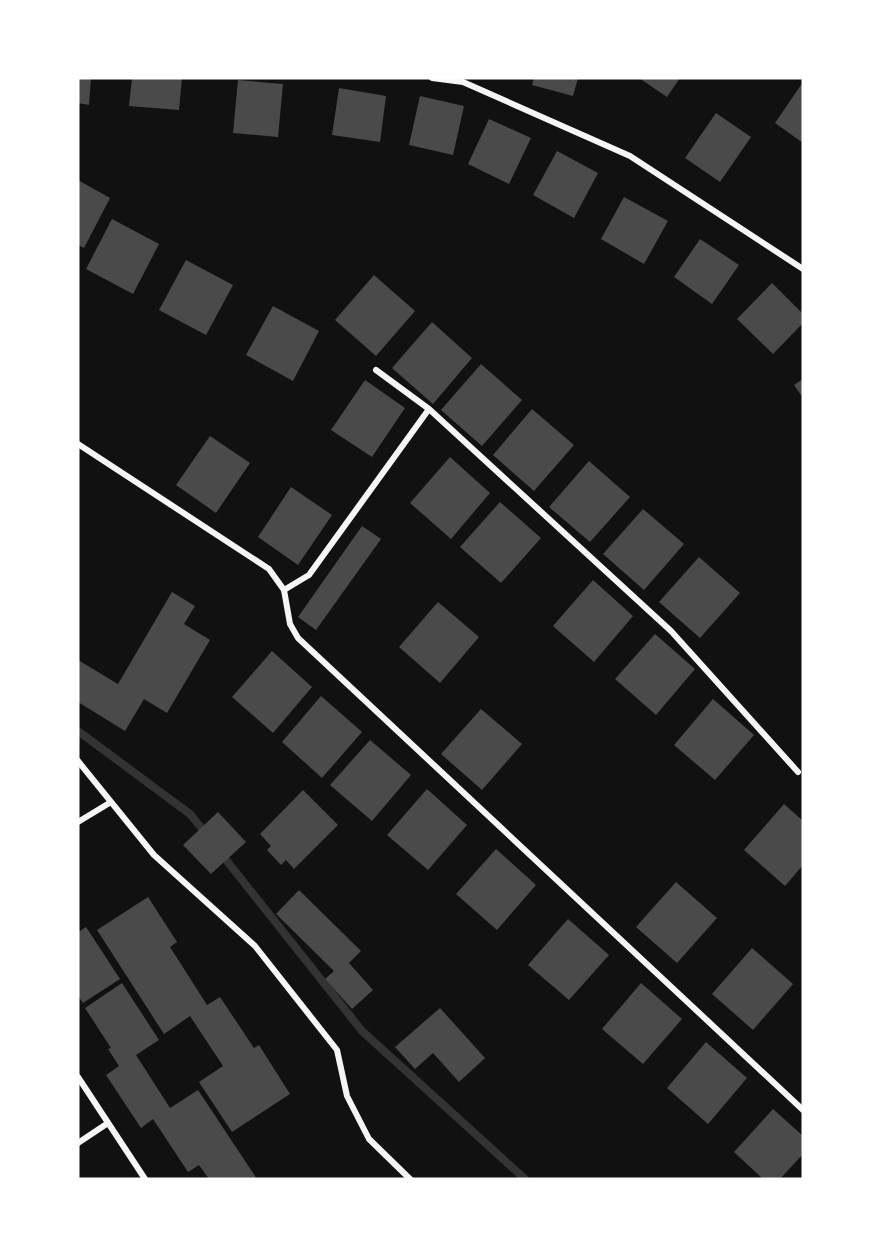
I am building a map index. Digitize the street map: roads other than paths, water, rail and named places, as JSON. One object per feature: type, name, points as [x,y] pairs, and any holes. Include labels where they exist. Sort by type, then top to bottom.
[{"type":"street","points":[[432,78],[463,82],[630,156],[803,269]]},
{"type":"street","points":[[376,370],[429,409],[671,631],[798,772]]},
{"type":"street","points":[[284,590],[309,575],[429,409]]},
{"type":"street","points":[[78,444],[269,568],[284,590],[290,624],[298,638],[803,1110]]},
{"type":"street","points":[[78,761],[154,855],[255,946],[337,1050],[348,1096],[369,1139],[410,1179]]},
{"type":"street","points":[[78,822],[111,802]]},
{"type":"street","points":[[78,1077],[145,1179]]},
{"type":"street","points":[[78,1143],[108,1123]]},
{"type":"waterway","points":[[78,731],[190,814],[208,836]]},
{"type":"waterway","points":[[219,851],[362,1031],[525,1179]]}]
